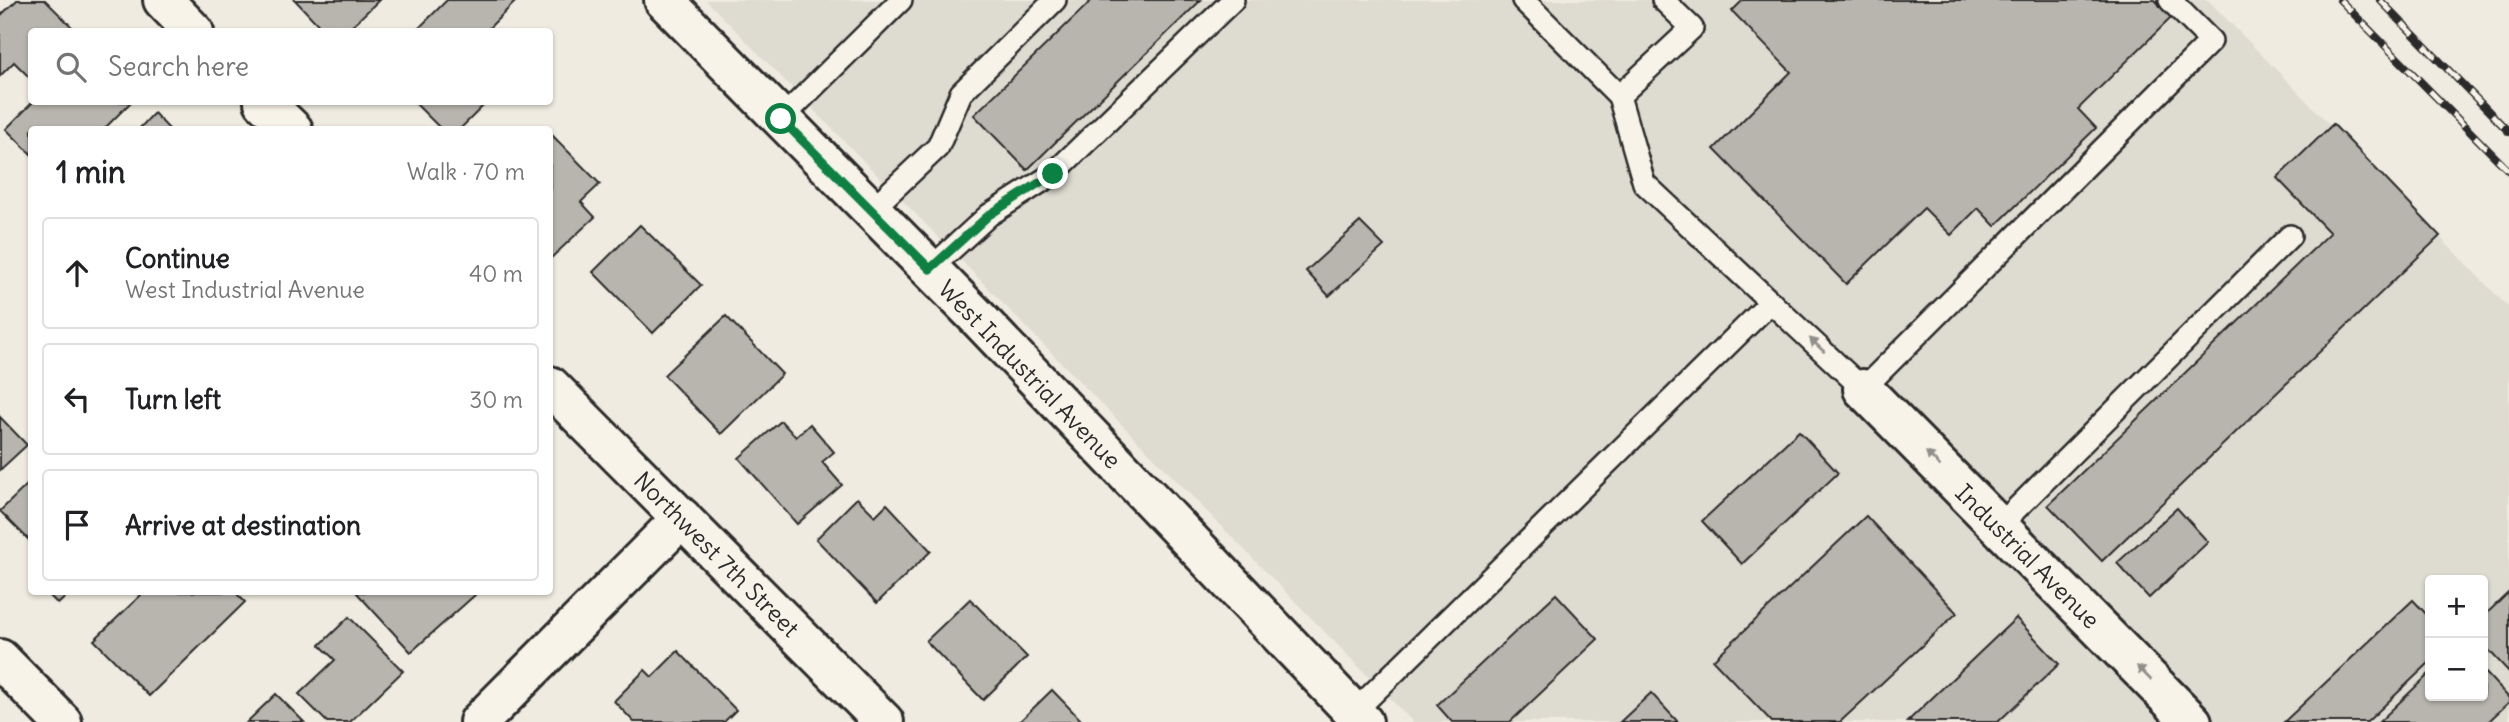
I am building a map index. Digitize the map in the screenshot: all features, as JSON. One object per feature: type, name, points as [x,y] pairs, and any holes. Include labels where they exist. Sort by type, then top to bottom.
[{"type":"street","points":[[163,0],[190,28]]},
{"type":"street","name":"West Industrial Avenue","points":[[664,0],[930,269],[1358,717]]},
{"type":"street","points":[[267,105],[289,126]]},
{"type":"street","name":"Northwest 7th Street","points":[[553,389],[884,722]]},
{"type":"street","name":"Industrial Avenue","points":[[1863,389],[2192,722]]},
{"type":"street","points":[[479,722],[682,518]]},
{"type":"street","points":[[0,659],[62,722]]},
{"type":"lane","points":[[781,119],[901,0]]},
{"type":"lane","points":[[871,210],[939,147],[961,93],[1055,0]]},
{"type":"lane","points":[[930,269],[989,215],[1053,174],[1233,0]]},
{"type":"lane","points":[[1523,0],[1619,96],[1644,183],[1863,389],[2211,41],[2170,0]]},
{"type":"lane","points":[[1619,96],[1692,28],[1663,0]]},
{"type":"lane","points":[[1999,526],[2290,236]]},
{"type":"lane","points":[[1358,717],[1771,302]]},
{"type":"shaded area","points":[[706,0],[2208,0],[2509,308],[2509,722],[1413,722]]},
{"type":"building","points":[[17,0],[45,0],[73,28],[28,28],[28,76],[14,62],[0,76],[0,16]]},
{"type":"building","points":[[295,0],[379,0],[350,28],[321,28]]},
{"type":"building","points":[[447,0],[517,0],[489,28],[419,28]]},
{"type":"building","points":[[1092,0],[1201,0],[1027,170],[974,115]]},
{"type":"building","points":[[1743,0],[2155,0],[2172,17],[2078,109],[2096,128],[1995,226],[1978,208],[1951,235],[1924,208],[1846,284],[1714,149],[1791,72],[1732,11]]},
{"type":"building","points":[[30,105],[128,105],[107,126],[28,126],[28,151],[6,129]]},
{"type":"building","points":[[417,105],[484,105],[463,126],[438,126]]},
{"type":"building","points":[[154,113],[166,126],[142,126]]},
{"type":"building","points":[[2333,124],[2440,236],[2102,561],[2048,505],[2330,233],[2277,178]]},
{"type":"building","points":[[553,136],[600,184],[581,202],[595,217],[553,256]]},
{"type":"building","points":[[1360,222],[1384,246],[1329,296],[1306,271]]},
{"type":"building","points":[[640,225],[701,285],[653,333],[593,272]]},
{"type":"building","points":[[726,316],[782,374],[721,434],[664,375]]},
{"type":"building","points":[[0,417],[27,445],[0,470]]},
{"type":"building","points":[[781,421],[796,437],[810,424],[834,452],[822,462],[842,485],[797,524],[739,458]]},
{"type":"building","points":[[1799,431],[1838,473],[1742,564],[1702,521]]},
{"type":"building","points":[[28,484],[28,539],[0,511]]},
{"type":"building","points":[[857,498],[875,516],[887,504],[931,551],[877,603],[816,539]]},
{"type":"building","points":[[2177,508],[2208,542],[2149,598],[2117,563]]},
{"type":"building","points":[[1866,516],[1957,613],[1840,722],[1772,722],[1713,660]]},
{"type":"building","points":[[2509,592],[2509,672],[2488,649],[2488,612]]},
{"type":"building","points":[[1556,594],[1598,639],[1510,722],[1452,722],[1437,705]]},
{"type":"building","points":[[49,595],[68,595],[58,604]]},
{"type":"building","points":[[141,595],[238,595],[245,602],[149,696],[94,640]]},
{"type":"building","points":[[359,595],[475,595],[411,652]]},
{"type":"building","points":[[970,599],[1027,657],[983,700],[926,641]]},
{"type":"building","points":[[2413,600],[2425,613],[2425,667],[2367,722],[2284,722]]},
{"type":"building","points":[[349,617],[403,671],[350,722],[327,722],[299,694],[335,660],[320,645]]},
{"type":"building","points":[[2016,618],[2059,664],[1998,722],[1907,722]]},
{"type":"building","points":[[678,651],[736,710],[724,722],[634,722],[614,701],[645,670],[652,677]]},
{"type":"building","points":[[2488,675],[2509,698],[2509,702],[2488,722],[2379,722],[2425,678],[2425,701],[2488,701]]},
{"type":"building","points":[[1052,690],[1083,722],[1019,722]]},
{"type":"building","points":[[1651,693],[1678,722],[1620,722]]},
{"type":"building","points":[[276,694],[304,722],[247,722]]},
{"type":"railway","points":[[2340,0],[2509,171]]},
{"type":"railway","points":[[2380,0],[2509,132]]},
{"type":"route","points":[[781,119],[930,269],[989,215],[1053,174]]}]
